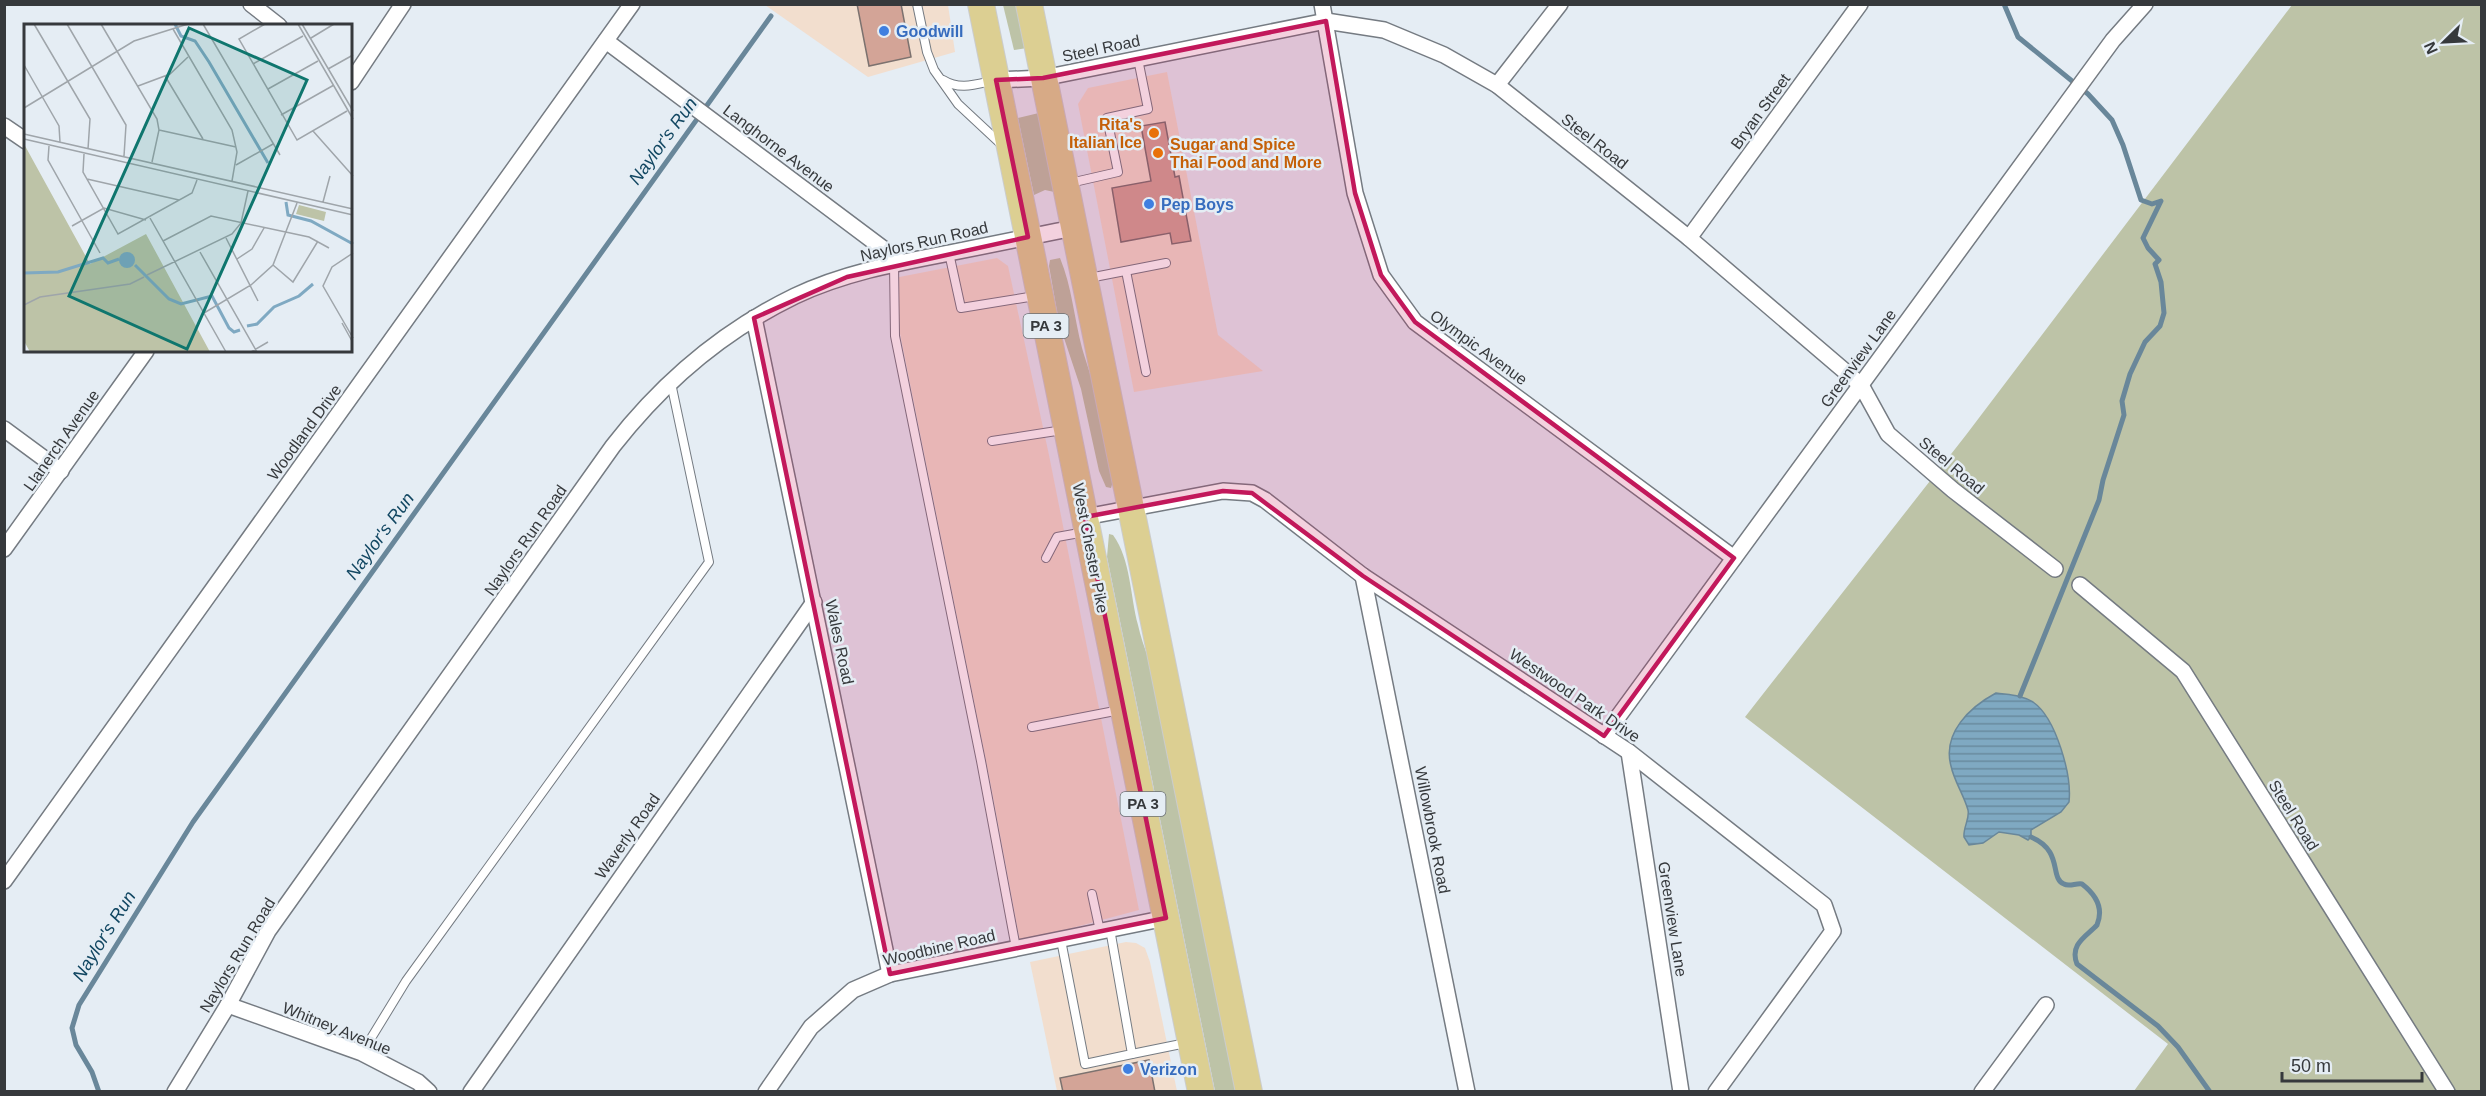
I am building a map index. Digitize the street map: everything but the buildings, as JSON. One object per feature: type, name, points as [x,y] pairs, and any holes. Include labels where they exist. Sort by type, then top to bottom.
[{"type":"highway","name":"West Chester Pike","points":[[981,4],[1202,1092]]},
{"type":"highway","name":"PA 3","points":[[1029,4],[1249,1092]]},
{"type":"street","points":[[251,4],[276,24]]},
{"type":"street","points":[[352,80],[403,4]]},
{"type":"street","name":"Woodland Drive","points":[[4,881],[632,4]]},
{"type":"street","name":"Olympic Avenue","points":[[1322,4],[1355,193],[1381,275],[1415,322],[1734,558]]},
{"type":"street","points":[[1497,85],[1560,4]]},
{"type":"street","name":"Bryan Street","points":[[1689,238],[1860,4]]},
{"type":"street","name":"Greenview Lane","points":[[1604,736],[2112,40],[2145,4]]},
{"type":"street","name":"Steel Road","points":[[996,81],[1044,78],[1326,21],[1384,30],[1444,55],[1497,85],[1689,238],[1861,385],[1888,434],[1953,490],[2055,569]]},
{"type":"street","name":"Langhorne Avenue","points":[[606,41],[897,263]]},
{"type":"street","points":[[4,126],[24,140]]},
{"type":"street","name":"Naylors Run Road","points":[[175,1092],[228,1005],[268,931],[607,455],[640,412],[671,382],[714,345],[754,318],[797,295],[897,263],[1074,228]]},
{"type":"street","name":"Wales Road","points":[[754,318],[890,974]]},
{"type":"street","name":"Llanerch Avenue","points":[[4,549],[145,352]]},
{"type":"street","points":[[4,429],[61,471]]},
{"type":"street","name":"Westwood Park Drive","points":[[1087,524],[1131,508],[1223,491],[1252,493],[1265,500],[1363,576],[1629,752],[1824,905],[1833,931],[1716,1092]]},
{"type":"street","name":"Willowbrook Road","points":[[1363,576],[1467,1092]]},
{"type":"street","name":"Steel Road","points":[[2080,585],[2183,670],[2447,1092]]},
{"type":"street","name":"Waverly Road","points":[[471,1092],[813,602]]},
{"type":"street","name":"Greenview Lane","points":[[1629,752],[1681,1092]]},
{"type":"street","name":"Woodbine Road","points":[[766,1092],[812,1027],[853,990],[890,974],[1166,918]]},
{"type":"street","name":"Whitney Avenue","points":[[228,1005],[362,1053],[418,1082],[429,1092]]},
{"type":"street","points":[[1982,1092],[2046,1005]]},
{"type":"lane","points":[[917,4],[929,61],[958,104],[1012,154]]},
{"type":"lane","points":[[1065,184],[1118,172],[1107,118],[1148,109],[1138,59]]},
{"type":"lane","points":[[942,80],[960,87],[996,81]]},
{"type":"lane","points":[[949,253],[961,308],[1040,296]]},
{"type":"lane","points":[[897,263],[895,336],[981,761],[1016,948]]},
{"type":"lane","points":[[1084,279],[1166,263]]},
{"type":"lane","points":[[1126,271],[1146,372]]},
{"type":"lane","points":[[362,1053],[406,981],[709,562],[671,382]]},
{"type":"lane","points":[[992,441],[1067,429]]},
{"type":"lane","points":[[1046,558],[1057,537],[1087,524]]},
{"type":"lane","points":[[1032,728],[1124,709]]},
{"type":"lane","points":[[1092,894],[1105,930],[1132,1054]]},
{"type":"lane","points":[[1061,940],[1086,1064],[1191,1042]]},
{"type":"highlighted area","points":[[1326,21],[1355,193],[1381,275],[1415,322],[1734,558],[1604,736],[1363,576],[1252,493],[1223,491],[1085,517],[1166,918],[890,974],[754,318],[847,277],[1028,237],[996,80],[1043,78]]},
{"type":"shaded area","points":[[765,5],[948,5],[955,52],[868,77]]},
{"type":"shaded area","points":[[1167,72],[1218,335],[1263,371],[1134,392],[1078,104],[1088,88]]},
{"type":"shaded area","points":[[997,258],[1008,266],[1049,455],[1139,910],[1020,942],[889,279]]},
{"type":"shaded area","points":[[1126,942],[1136,943],[1145,948],[1150,962],[1177,1091],[1057,1091],[1030,962]]},
{"type":"green space","points":[[1003,5],[1021,5],[1027,48],[1014,50]]},
{"type":"green space","points":[[2292,5],[2481,5],[2481,1091],[2134,1091],[2168,1044],[1745,717],[1966,435]]},
{"type":"green space","points":[[1043,112],[1059,193],[1045,190],[1034,195],[1018,118]]},
{"type":"green space","points":[[1060,258],[1070,291],[1082,348],[1109,441],[1114,476],[1111,488],[1106,487],[1099,471],[1081,389],[1059,323],[1049,266],[1050,260]]},
{"type":"green space","points":[[1109,534],[1113,535],[1123,556],[1140,633],[1160,688],[1241,1091],[1215,1091],[1107,557]]},
{"type":"water","points":[[1996,693],[2033,702],[2049,721],[2065,763],[2069,802],[2061,812],[2031,830],[2031,837],[2028,840],[2019,835],[1999,832],[1983,843],[1969,845],[1964,837],[1968,810],[1952,772],[1949,754],[1954,732],[1960,722]]},
{"type":"waterway","points":[[2004,4],[2018,37],[2088,94],[2112,120],[2123,145],[2141,200],[2152,204],[2161,201],[2143,238],[2148,248],[2159,260],[2155,264],[2161,282],[2164,313],[2160,326],[2145,342],[2130,374],[2122,401],[2124,415],[2103,480],[2099,500],[2020,696]]},
{"type":"waterway","name":"Naylor's Run","points":[[99,1092],[92,1072],[76,1045],[72,1028],[79,1005],[193,822],[771,16]]},
{"type":"waterway","points":[[2031,837],[2048,849],[2060,881],[2068,885],[2082,884],[2091,892],[2099,907],[2097,925],[2080,941],[2075,951],[2077,964],[2158,1026],[2178,1047],[2210,1092]]},
{"type":"place","name":"Goodwill","points":[[884,31]]},
{"type":"place","name":"Rita's Italian Ice","points":[[1154,133]]},
{"type":"place","name":"Sugar and Spice Thai Food and More","points":[[1158,153]]},
{"type":"place","name":"Pep Boys","points":[[1149,204]]},
{"type":"place","name":"Verizon","points":[[1128,1069]]}]
